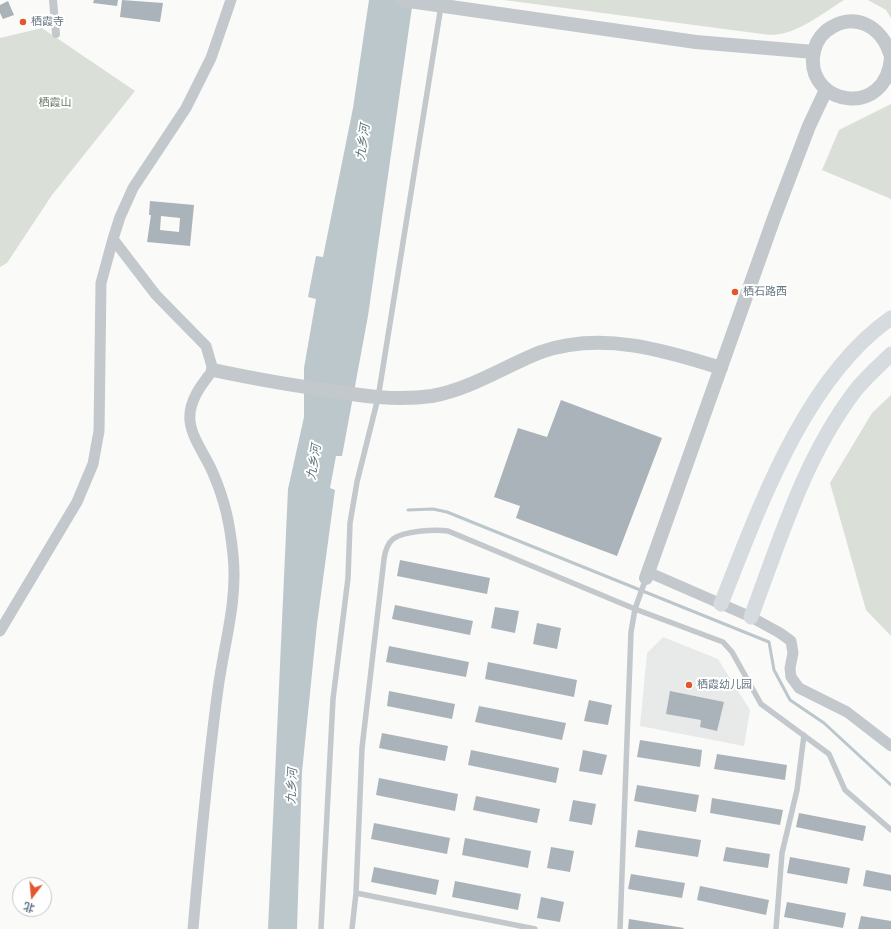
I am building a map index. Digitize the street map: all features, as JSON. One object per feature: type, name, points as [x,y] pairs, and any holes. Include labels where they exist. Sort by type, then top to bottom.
[{"type":"main road","points":[[721,604],[752,526],[798,429],[842,364],[864,341],[891,318]]},
{"type":"main road","points":[[751,617],[806,474],[828,431],[856,390],[891,354]]},
{"type":"street","points":[[53,0],[56,34]]},
{"type":"street","points":[[0,631],[77,502],[94,464],[99,431],[102,283],[112,239],[133,188],[186,108],[211,58],[230,0]]},
{"type":"street","points":[[402,0],[442,3],[696,42],[814,52]]},
{"type":"street","points":[[846,22],[858,22],[870,25],[880,33],[888,44],[891,64],[883,85],[876,92],[864,98],[851,99],[838,97],[826,90],[815,73],[813,62],[814,52],[818,41],[825,32],[835,25],[846,22]]},
{"type":"street","points":[[826,90],[804,140],[647,575],[751,617],[780,633],[791,641],[793,653],[790,668],[791,677],[799,688],[847,712],[891,746]]},
{"type":"street","points":[[112,239],[156,295],[206,346],[213,370]]},
{"type":"street","points":[[213,370],[278,383],[373,397],[393,398],[432,396],[476,382],[542,352],[582,344],[632,344],[674,353],[721,368]]},
{"type":"street","points":[[193,929],[218,688],[234,594],[233,556],[226,506],[213,472],[197,442],[190,421],[192,405],[198,390],[213,370]]},
{"type":"lane","points":[[321,929],[333,698],[348,578],[350,524],[442,3]]},
{"type":"lane","points":[[352,929],[356,893],[362,748],[384,559],[387,548],[392,540],[400,535],[416,532],[439,529],[448,531],[635,609],[723,642],[732,652],[761,704],[829,754],[845,790],[891,830]]},
{"type":"lane","points":[[620,929],[630,632],[635,609],[647,575]]},
{"type":"lane","points":[[776,929],[782,853],[797,790],[804,735]]},
{"type":"lane","points":[[356,893],[535,929]]},
{"type":"shaded area","name":"栖霞幼儿园","points":[[663,637],[718,659],[750,710],[744,746],[640,726],[647,653]]},
{"type":"green space","points":[[504,0],[844,0],[799,28],[790,32],[770,35]]},
{"type":"green space","points":[[868,0],[891,0],[891,18],[886,10]]},
{"type":"green space","name":"栖霞山","points":[[42,28],[135,91],[52,195],[7,263],[0,267],[0,38]]},
{"type":"green space","points":[[891,104],[891,199],[822,170],[839,130]]},
{"type":"green space","points":[[891,395],[891,636],[866,610],[830,483],[872,413]]},
{"type":"water","name":"九乡河","points":[[369,0],[413,0],[368,316],[342,456],[336,456],[330,488],[335,490],[317,624],[302,772],[297,929],[268,929],[288,489],[304,417],[304,368],[316,299],[308,297],[316,256],[323,257],[353,108]]},
{"type":"building","points":[[94,0],[118,0],[117,6],[93,3]]},
{"type":"building","points":[[122,0],[163,3],[160,22],[120,17]]},
{"type":"building","points":[[8,1],[14,15],[3,19],[0,13],[0,5]]},
{"type":"building","points":[[150,201],[194,205],[190,246],[147,242],[151,215],[149,215]],"holes":[[[161,216],[180,218],[179,232],[160,230]]]},
{"type":"building","points":[[561,400],[662,438],[617,556],[516,518],[520,506],[494,497],[518,428],[547,437]]},
{"type":"building","points":[[400,560],[490,578],[487,594],[397,576]]},
{"type":"building","points":[[395,605],[473,621],[470,635],[392,619]]},
{"type":"building","points":[[495,607],[519,611],[515,633],[491,628]]},
{"type":"building","points":[[537,623],[561,628],[557,649],[533,644]]},
{"type":"building","points":[[389,646],[469,662],[466,677],[386,662]]},
{"type":"building","points":[[488,662],[577,680],[574,697],[485,679]]},
{"type":"building","points":[[389,691],[455,704],[452,719],[387,706]]},
{"type":"building","points":[[670,691],[724,702],[717,731],[700,727],[701,720],[666,714]]},
{"type":"building","points":[[589,700],[612,705],[608,725],[584,721]]},
{"type":"building","points":[[479,706],[566,723],[562,740],[475,722]]},
{"type":"building","points":[[382,733],[448,746],[445,761],[379,748]]},
{"type":"building","points":[[640,740],[702,750],[700,767],[637,757]]},
{"type":"building","points":[[471,750],[559,768],[556,783],[468,765]]},
{"type":"building","points":[[583,750],[607,755],[602,775],[579,771]]},
{"type":"building","points":[[717,754],[787,765],[785,780],[714,769]]},
{"type":"building","points":[[379,778],[458,794],[455,811],[376,795]]},
{"type":"building","points":[[637,785],[699,795],[696,812],[634,801]]},
{"type":"building","points":[[476,796],[540,809],[537,823],[473,810]]},
{"type":"building","points":[[712,798],[783,810],[780,825],[710,813]]},
{"type":"building","points":[[573,800],[596,804],[592,825],[569,821]]},
{"type":"building","points":[[799,813],[866,826],[863,841],[796,827]]},
{"type":"building","points":[[374,823],[450,838],[447,854],[371,839]]},
{"type":"building","points":[[638,830],[701,840],[698,857],[635,847]]},
{"type":"building","points":[[465,838],[531,851],[528,868],[462,855]]},
{"type":"building","points":[[551,847],[574,851],[570,872],[547,868]]},
{"type":"building","points":[[726,847],[770,854],[768,868],[723,861]]},
{"type":"building","points":[[790,857],[850,868],[847,884],[787,873]]},
{"type":"building","points":[[374,867],[439,880],[436,895],[371,882]]},
{"type":"building","points":[[866,870],[891,875],[891,891],[863,886]]},
{"type":"building","points":[[631,874],[685,883],[682,898],[628,889]]},
{"type":"building","points":[[455,881],[521,894],[518,910],[452,897]]},
{"type":"building","points":[[700,886],[769,900],[766,915],[697,900]]},
{"type":"building","points":[[541,897],[564,902],[560,922],[537,918]]},
{"type":"building","points":[[787,902],[846,913],[843,928],[784,917]]},
{"type":"building","points":[[861,916],[891,921],[891,929],[858,929]]},
{"type":"building","points":[[629,919],[684,928],[628,929]]},
{"type":"waterway","points":[[408,510],[433,509],[447,512],[769,642],[774,670],[790,700],[824,723],[891,785]]},
{"type":"place","name":"栖霞寺","points":[[23,22]]},
{"type":"place","name":"栖石路西","points":[[735,292]]},
{"type":"place","name":"栖霞幼儿园","points":[[689,685]]}]
